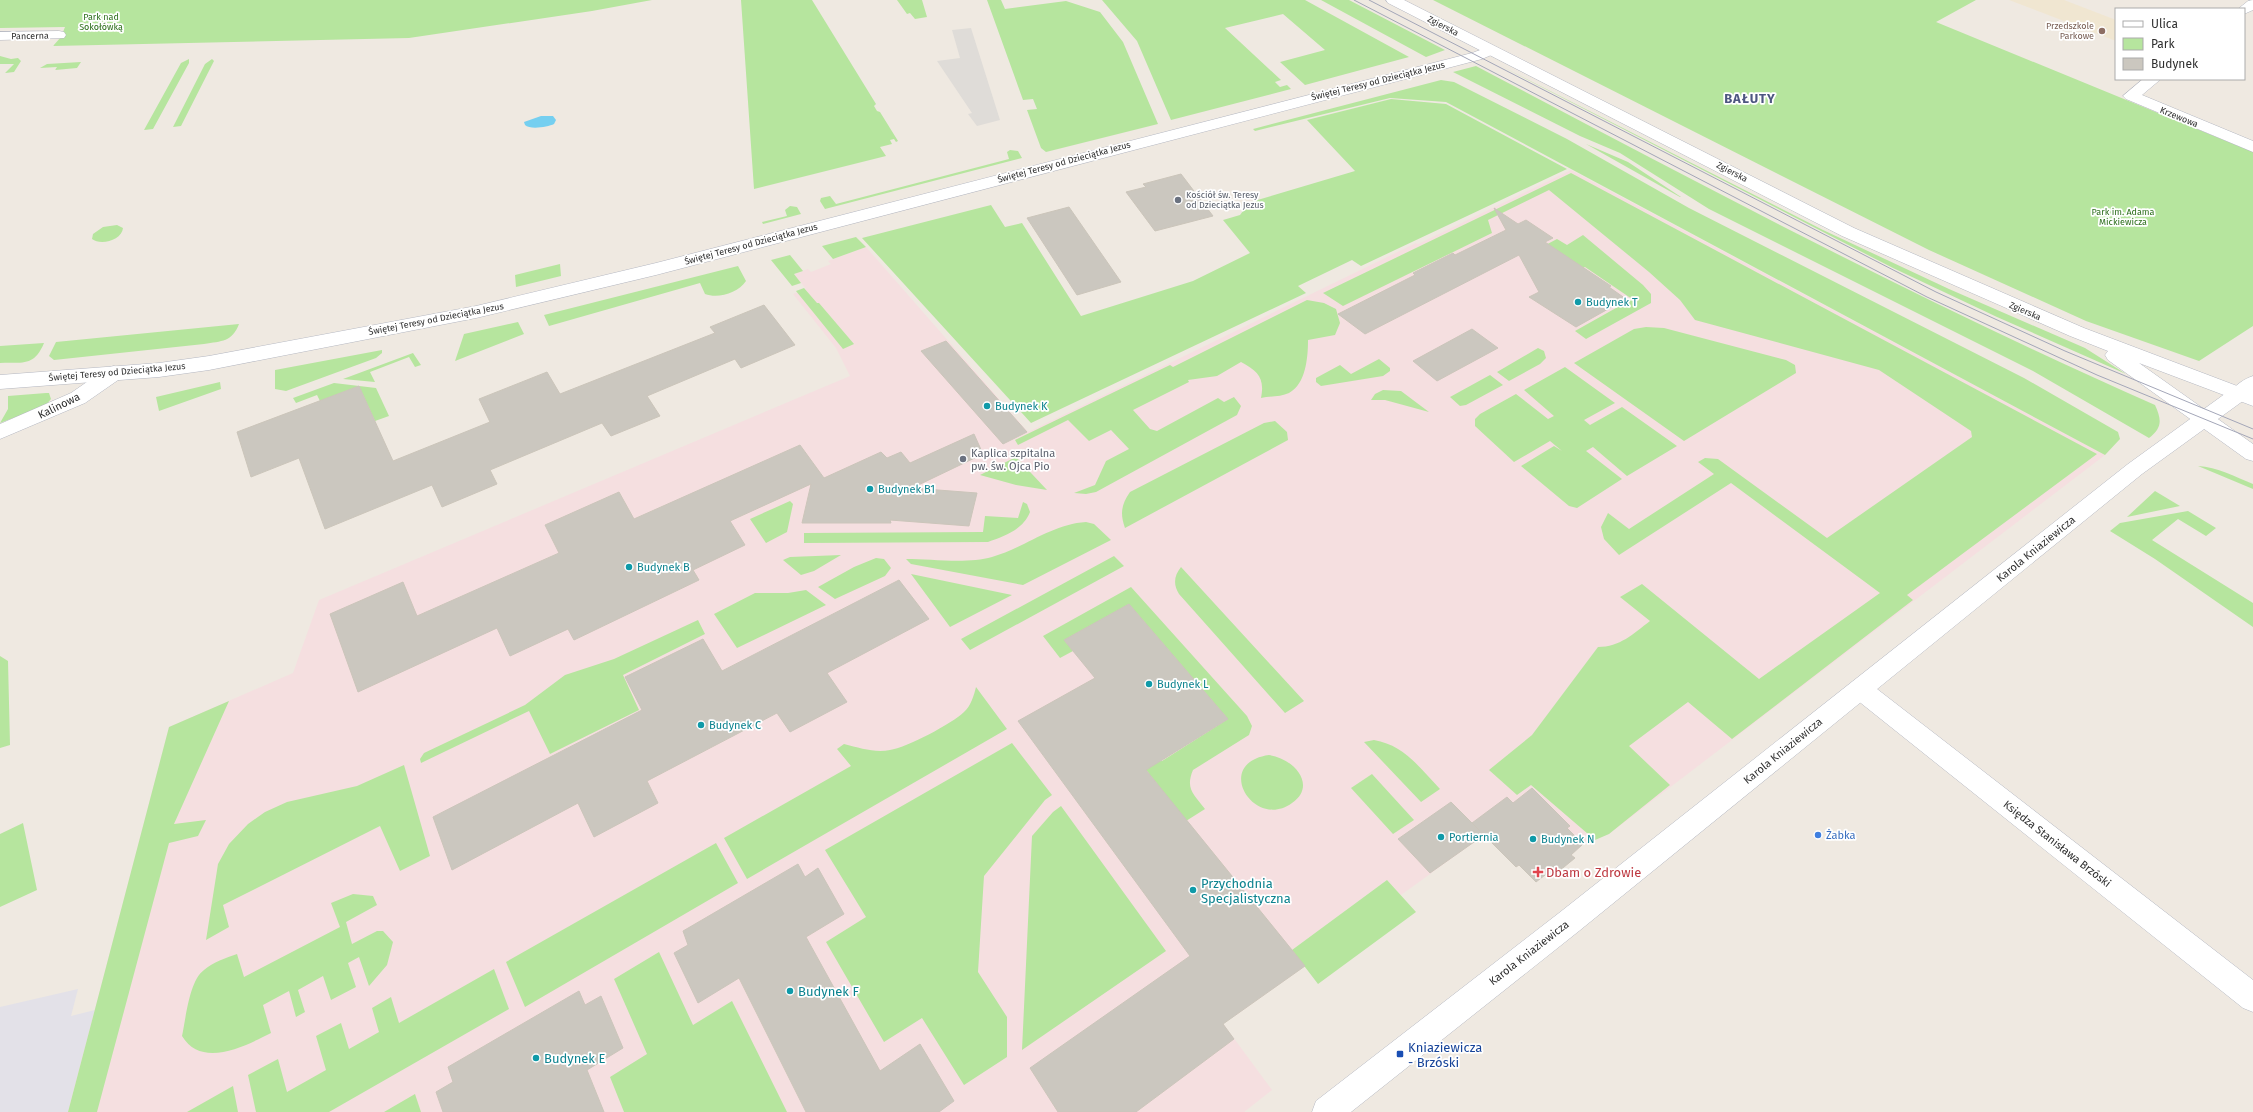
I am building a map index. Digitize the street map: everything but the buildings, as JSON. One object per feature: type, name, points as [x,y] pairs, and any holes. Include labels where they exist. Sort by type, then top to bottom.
[{"type":"street","name":"Zgierska","points":[[1393,0],[1848,232],[2077,332],[2249,392]]},
{"type":"street","name":"Pancerna","points":[[0,36],[59,35]]},
{"type":"street","name":"Świętej Teresy od Dzieciątka Jezus","points":[[0,382],[114,373],[210,363],[476,312],[604,282],[1479,55],[1490,50]]},
{"type":"street","name":"Krzewowa","points":[[2152,80],[2131,96],[2253,147]]},
{"type":"street","name":"Zgierska","points":[[2077,332],[2117,356],[2253,454]]},
{"type":"street","name":"Kalinowa","points":[[0,432],[78,398],[114,373]]},
{"type":"street","name":"Karola Kniaziewicza","points":[[1327,1112],[2140,465],[2204,420],[2249,392]]},
{"type":"street","name":"Księdza Stanisława Brzóski","points":[[1860,689],[2253,998]]},
{"type":"shaded area","name":"Przedszkole Parkowe","points":[[2009,0],[2064,0],[2115,20],[2115,41]]},
{"type":"shaded area","points":[[971,28],[1000,120],[977,126],[968,114],[972,113],[937,61],[960,58],[952,30]]},
{"type":"shaded area","points":[[1571,170],[2105,455],[1609,834],[1583,844],[1571,855],[1575,858],[1553,876],[1549,872],[1519,865],[1516,867],[1484,835],[1401,895],[1387,880],[1292,950],[1305,966],[1235,1016],[1230,1009],[1219,1018],[1272,1090],[1244,1112],[68,1112],[169,727],[293,673],[319,600],[850,376],[836,348],[793,294],[806,289],[794,274],[808,269],[811,272],[831,264],[828,261],[866,247],[1028,432],[1416,243],[1418,244]]},
{"type":"shaded area","points":[[78,989],[71,1016],[95,1010],[68,1112],[0,1112],[0,1007]]},
{"type":"green space","name":"Park nad Sokołówką","points":[[0,0],[652,0],[592,11],[409,38],[53,46],[61,37],[65,27],[0,28]]},
{"type":"green space","points":[[741,0],[812,0],[876,104],[874,106],[877,111],[880,112],[898,141],[896,142],[894,139],[890,140],[892,144],[880,147],[886,156],[754,189]]},
{"type":"green space","points":[[897,0],[922,0],[927,17],[915,19],[910,13],[907,14]]},
{"type":"green space","points":[[987,0],[1001,0],[1005,9],[1066,1],[1100,12],[1123,42],[1158,124],[1046,152],[1041,148],[1027,110],[1037,109],[1033,99],[1023,100]]},
{"type":"green space","points":[[1102,0],[1305,0],[1409,57],[1305,85],[1280,62],[1325,50],[1283,14],[1225,28],[1281,80],[1275,82],[1280,87],[1287,85],[1291,89],[1171,120],[1137,41]]},
{"type":"green space","points":[[1321,0],[1349,0],[1445,50],[1426,57]]},
{"type":"green space","name":"Park im. Adama Mickiewicza","points":[[1433,0],[1976,0],[1936,22],[2253,152],[2253,326],[2199,361],[2086,321],[1929,250]]},
{"type":"green space","points":[[0,56],[11,59],[18,58],[21,61],[14,72],[5,73],[14,64],[0,64]]},
{"type":"green space","points":[[189,59],[189,63],[153,129],[144,130],[181,63]]},
{"type":"green space","points":[[212,59],[214,61],[181,126],[173,127],[205,64]]},
{"type":"green space","points":[[81,62],[77,68],[55,70],[57,67],[40,68],[47,64]]},
{"type":"green space","points":[[1499,65],[1823,230],[1949,289],[2085,348],[2126,374],[1997,317],[1893,268]]},
{"type":"green space","points":[[1476,66],[1812,242],[1983,326],[2155,405],[2160,419],[2160,423],[2156,431],[2149,438],[2033,371],[1709,209],[1620,153],[1580,136],[1453,72]]},
{"type":"green space","points":[[1441,80],[1454,82],[1567,139],[1689,208],[2024,378],[2118,432],[2120,439],[2105,455],[1446,102],[1390,98],[1255,131],[1253,129]]},
{"type":"green space","points":[[1391,99],[1446,104],[1567,169],[1361,266],[1352,260],[1298,286],[1306,293],[1031,423],[862,238],[991,205],[1005,227],[1022,223],[1081,316],[1193,281],[1250,253],[1223,220],[1240,215],[1246,207],[1244,204],[1355,171],[1307,120]]},
{"type":"green space","points":[[1586,144],[1628,162],[1681,197],[1680,197]]},
{"type":"green space","points":[[1010,150],[1018,151],[1022,158],[825,209],[820,201],[821,198],[830,196],[836,204],[1009,159],[1007,152]]},
{"type":"green space","points":[[1571,173],[2097,454],[1907,595],[1913,600],[1732,739],[1688,702],[1629,746],[1670,785],[1609,834],[1595,840],[1531,785],[1517,795],[1489,770],[1532,735],[1598,647],[1613,645],[1626,639],[1650,621],[1620,597],[1642,584],[1759,679],[1880,593],[1731,483],[1619,555],[1604,539],[1601,527],[1608,513],[1629,529],[1714,474],[1698,462],[1705,458],[1718,459],[1827,538],[1972,437],[1971,431],[1879,370],[1695,320],[1680,300],[1649,272],[1549,190],[1488,220],[1492,233],[1343,306],[1323,293]]},
{"type":"green space","points":[[790,206],[797,207],[801,214],[763,224],[762,222],[787,216],[785,210]]},
{"type":"green space","points":[[117,225],[123,228],[122,232],[115,239],[100,242],[92,239],[93,234],[103,227]]},
{"type":"green space","points":[[1583,235],[1643,285],[1651,294],[1651,303],[1586,339],[1575,331],[1632,299],[1585,267],[1571,273],[1536,250],[1557,239],[1567,245]]},
{"type":"green space","points":[[856,237],[866,247],[833,259],[822,246]]},
{"type":"green space","points":[[790,255],[803,271],[794,274],[801,283],[792,286],[771,260]]},
{"type":"green space","points":[[560,264],[561,276],[516,287],[515,275]]},
{"type":"green space","points":[[738,266],[746,281],[738,289],[727,294],[716,296],[705,294],[700,283],[549,326],[544,315]]},
{"type":"green space","points":[[804,288],[854,344],[843,349],[796,291]]},
{"type":"green space","points":[[1307,300],[1324,303],[1336,309],[1340,323],[1335,335],[1308,340],[1305,370],[1295,389],[1289,393],[1279,396],[1261,398],[1262,385],[1259,376],[1256,372],[1241,362],[1217,376],[1188,380],[1189,382],[1133,410],[1150,429],[1157,431],[1218,398],[1224,402],[1234,397],[1241,406],[1237,415],[1096,492],[1086,494],[1074,493],[1095,485],[1106,461],[1129,449],[1111,430],[1089,441],[1068,420],[1018,445],[1015,440],[1170,365],[1173,367]]},
{"type":"green space","points":[[518,322],[524,334],[455,361],[464,334]]},
{"type":"green space","points":[[239,324],[230,337],[226,340],[216,342],[54,360],[49,356],[56,342]]},
{"type":"green space","points":[[1646,327],[1664,328],[1786,360],[1795,365],[1796,373],[1684,441],[1574,363],[1634,329]]},
{"type":"green space","points":[[44,343],[40,351],[32,360],[21,363],[0,363],[0,346]]},
{"type":"green space","points":[[1538,348],[1544,351],[1546,358],[1540,364],[1509,381],[1497,372]]},
{"type":"green space","points":[[382,350],[382,353],[376,358],[286,391],[275,389],[275,370]]},
{"type":"green space","points":[[413,353],[421,365],[415,367],[409,357],[370,372],[375,382],[343,379]]},
{"type":"green space","points":[[1379,359],[1390,368],[1390,371],[1383,376],[1321,386],[1316,382],[1316,378],[1340,365],[1351,374]]},
{"type":"green space","points":[[1565,367],[1615,403],[1584,420],[1590,425],[1622,407],[1677,446],[1627,476],[1593,447],[1586,451],[1622,479],[1577,508],[1569,506],[1521,466],[1554,446],[1562,451],[1550,441],[1514,462],[1475,426],[1475,419],[1480,414],[1516,394],[1548,419],[1554,416],[1524,390]]},
{"type":"green space","points":[[1490,375],[1503,385],[1466,405],[1460,406],[1450,397]]},
{"type":"green space","points":[[220,382],[221,389],[159,411],[156,397]]},
{"type":"green space","points":[[334,383],[376,388],[389,416],[375,421],[359,386],[320,401],[317,395],[296,403],[293,398]]},
{"type":"green space","points":[[1383,390],[1401,391],[1429,412],[1385,400],[1371,400],[1375,394]]},
{"type":"green space","points":[[49,393],[51,399],[45,406],[0,423],[8,409],[8,396]]},
{"type":"green space","points":[[1275,421],[1287,432],[1288,440],[1125,528],[1122,518],[1122,510],[1130,492],[1264,423]]},
{"type":"green space","points":[[1016,457],[1047,490],[1016,485],[980,475]]},
{"type":"green space","points":[[2198,466],[2212,468],[2233,475],[2253,484],[2253,489]]},
{"type":"green space","points":[[2155,491],[2180,506],[2127,517]]},
{"type":"green space","points":[[790,501],[793,504],[787,532],[766,543],[750,519]]},
{"type":"green space","points":[[1023,502],[1027,504],[1030,512],[1023,523],[1012,532],[988,542],[804,543],[804,533],[983,532],[985,516],[1018,518]]},
{"type":"green space","points":[[2188,511],[2216,528],[2206,536],[2178,519],[2152,540],[2253,603],[2253,627],[2155,559],[2110,531],[2120,523]]},
{"type":"green space","points":[[1086,522],[1094,524],[1111,540],[1023,585],[911,564],[906,559],[961,561],[992,557],[1061,527]]},
{"type":"green space","points":[[841,555],[814,571],[801,575],[783,560],[790,557]]},
{"type":"green space","points":[[1114,556],[1124,566],[970,650],[961,639]]},
{"type":"green space","points":[[876,558],[884,559],[891,568],[885,576],[835,599],[818,587],[854,567]]},
{"type":"green space","points":[[1181,567],[1304,701],[1285,713],[1179,594],[1175,580]]},
{"type":"green space","points":[[911,574],[1012,595],[950,627]]},
{"type":"green space","points":[[1131,587],[1247,716],[1252,726],[1249,735],[1193,770],[1190,787],[1194,795],[1205,809],[1186,821],[1140,762],[1162,761],[1228,719],[1129,604],[1064,640],[1073,651],[1060,658],[1043,636]]},
{"type":"green space","points":[[806,590],[826,605],[737,648],[714,614],[755,593],[788,593]]},
{"type":"green space","points":[[698,620],[705,634],[623,675],[639,710],[550,754],[529,711],[421,763],[420,759],[424,753],[525,705],[565,675],[614,659]]},
{"type":"green space","points":[[0,656],[8,661],[10,745],[0,748]]},
{"type":"green space","points":[[976,687],[1007,729],[747,879],[724,838],[851,766],[837,749],[844,744],[867,750],[879,751],[890,750],[907,745],[940,728],[964,712],[970,704]]},
{"type":"green space","points":[[229,701],[174,824],[206,820],[198,836],[169,843],[97,1112],[68,1112],[169,727]]},
{"type":"green space","points":[[1374,740],[1385,743],[1403,752],[1411,758],[1440,789],[1421,802],[1364,742]]},
{"type":"green space","points":[[1012,743],[1052,795],[1045,800],[984,876],[978,972],[1007,1017],[1007,1057],[964,1085],[922,1018],[884,1042],[826,942],[866,917],[825,850]]},
{"type":"green space","points":[[1269,755],[1278,757],[1294,767],[1299,773],[1302,781],[1303,788],[1299,796],[1292,803],[1278,809],[1264,808],[1253,802],[1245,792],[1241,781],[1243,770],[1252,761]]},
{"type":"green space","points":[[404,765],[430,856],[400,871],[380,826],[223,905],[229,927],[206,940],[218,864],[229,844],[248,824],[265,812],[287,802],[357,786]]},
{"type":"green space","points":[[1372,774],[1414,820],[1393,834],[1351,788]]},
{"type":"green space","points":[[1061,806],[1166,951],[1022,1050],[1032,836],[1053,812]]},
{"type":"green space","points":[[23,823],[37,890],[0,907],[0,834]]},
{"type":"green space","points":[[716,843],[738,883],[525,1007],[506,962]]},
{"type":"green space","points":[[1387,880],[1416,912],[1318,984],[1292,950]]},
{"type":"green space","points":[[353,894],[373,896],[377,905],[346,922],[352,944],[377,931],[383,931],[393,942],[387,965],[369,986],[359,957],[348,963],[356,987],[331,1000],[323,976],[298,990],[305,1012],[296,1017],[289,991],[263,1005],[271,1033],[249,1044],[224,1052],[212,1053],[201,1051],[190,1046],[182,1036],[187,1010],[195,982],[204,970],[215,962],[237,954],[244,977],[340,927],[331,903]]},
{"type":"green space","points":[[659,952],[693,1025],[732,1001],[787,1112],[624,1112],[610,1077],[647,1054],[614,979]]},
{"type":"green space","points":[[494,969],[509,1009],[329,1112],[256,1112],[248,1075],[278,1059],[287,1092],[326,1070],[316,1036],[341,1023],[349,1049],[379,1032],[372,1008],[391,997],[399,1023]]},
{"type":"green space","points":[[233,1086],[238,1112],[187,1112]]},
{"type":"green space","points":[[415,1094],[421,1112],[384,1112]]},
{"type":"water","points":[[541,116],[553,116],[556,120],[554,124],[544,127],[535,128],[527,127],[525,125],[524,122]]},
{"type":"tram line","points":[[1354,0],[1927,297],[2097,375],[2253,439]]},
{"type":"tram line","points":[[1369,0],[1936,292],[2065,351],[2253,429]]},
{"type":"place","name":"Przedszkole Parkowe","points":[[2102,31]]},
{"type":"place","name":"Kościół św. Teresy od Dzieciątka Jezus","points":[[1178,200]]},
{"type":"place","name":"Budynek T","points":[[1578,302]]},
{"type":"place","name":"Budynek K","points":[[987,406]]},
{"type":"place","name":"Kaplica szpitalna pw. św. Ojca Pio","points":[[963,459]]},
{"type":"place","name":"Budynek B1","points":[[870,489]]},
{"type":"place","name":"Budynek B","points":[[629,567]]},
{"type":"place","name":"Budynek L","points":[[1149,684]]},
{"type":"place","name":"Budynek C","points":[[701,725]]},
{"type":"place","name":"Żabka","points":[[1818,835]]},
{"type":"place","name":"Portiernia","points":[[1441,837]]},
{"type":"place","name":"Budynek N","points":[[1533,839]]},
{"type":"place","name":"Dbam o Zdrowie","points":[[1538,872]]},
{"type":"place","name":"Przychodnia Specjalistyczna","points":[[1193,890]]},
{"type":"place","name":"Budynek F","points":[[790,991]]},
{"type":"place","name":"Kniaziewicza - Brzóski","points":[[1400,1054]]},
{"type":"place","name":"Budynek E","points":[[536,1058]]},
{"type":"district","name":"BAŁUTY","points":[[1750,98]]}]
